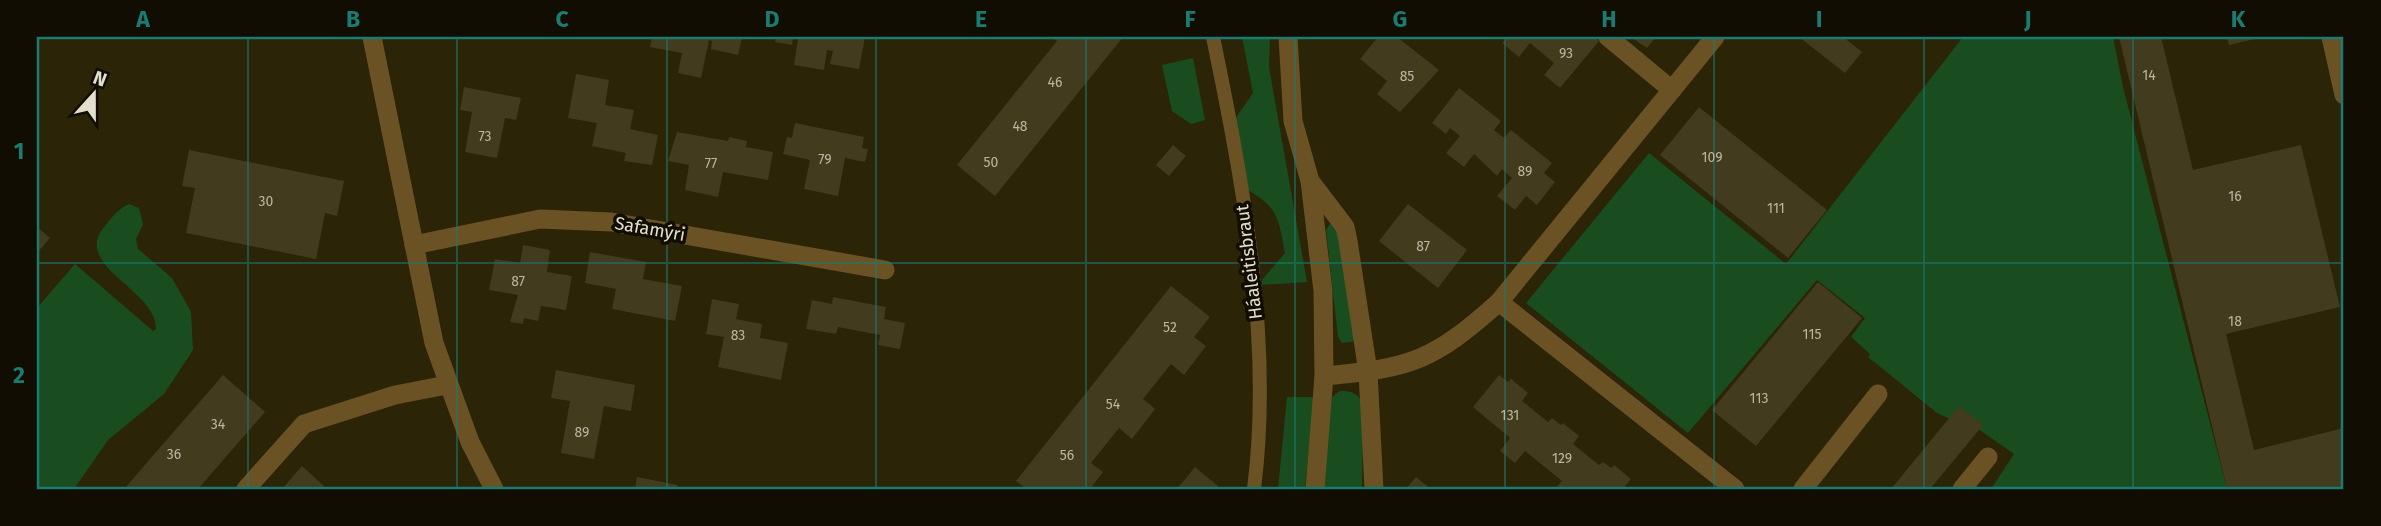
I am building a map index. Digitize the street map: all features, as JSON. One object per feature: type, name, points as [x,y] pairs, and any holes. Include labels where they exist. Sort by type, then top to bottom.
[{"type":"street","points":[[372,37],[434,343],[447,385],[470,442],[494,489]]},
{"type":"street","points":[[1288,37],[1293,121],[1310,181],[1323,291],[1324,376],[1315,489]]},
{"type":"street","points":[[1608,37],[1672,90]]},
{"type":"street","points":[[1324,376],[1402,366],[1429,356],[1460,337],[1499,302],[1715,37]]},
{"type":"street","points":[[2331,37],[2344,95]]},
{"type":"street","points":[[1310,181],[1345,227],[1368,372],[1374,489]]},
{"type":"street","name":"Safamýri","points":[[414,246],[504,225],[569,218],[611,222],[885,270]]},
{"type":"street","points":[[1499,302],[1735,489]]},
{"type":"street","points":[[246,489],[304,424],[395,395],[447,385]]},
{"type":"street","points":[[1803,489],[1878,394]]},
{"type":"street","points":[[1962,489],[1988,457]]},
{"type":"lane","name":"Háaleitisbraut","points":[[1213,37],[1255,297],[1258,393],[1254,489]]},
{"type":"green space","points":[[1242,37],[1270,37],[1269,67],[1307,282],[1261,285],[1262,280],[1285,253],[1281,230],[1271,208],[1246,189],[1235,119],[1253,93]]},
{"type":"green space","points":[[1963,37],[2113,37],[2123,87],[2227,489],[1991,489],[2014,454],[1957,414],[1950,419],[1937,413],[1868,357],[1870,354],[1851,337],[1865,318],[1817,280],[1688,433],[1526,303],[1649,153],[1786,264]]},
{"type":"green space","points":[[1193,58],[1205,120],[1191,124],[1172,111],[1162,65]]},
{"type":"green space","points":[[129,204],[139,208],[143,224],[136,239],[138,249],[172,278],[191,312],[193,350],[164,394],[108,440],[74,489],[37,489],[37,308],[75,264],[153,331],[156,329],[153,315],[144,302],[106,266],[98,253],[97,240],[105,226],[118,211]]},
{"type":"green space","points":[[1330,224],[1337,227],[1356,341],[1342,343],[1338,337],[1326,230]]},
{"type":"green space","points":[[1340,391],[1354,394],[1363,406],[1362,489],[1323,489],[1332,397]]},
{"type":"green space","points":[[1287,397],[1314,397],[1305,489],[1278,489]]},
{"type":"building","points":[[652,37],[742,37],[738,55],[711,49],[712,41],[709,40],[701,78],[678,73],[682,53],[650,47]]},
{"type":"building","points":[[776,37],[793,37],[792,45],[775,42]]},
{"type":"building","points":[[793,37],[865,37],[859,69],[830,64],[833,51],[827,50],[824,70],[794,65],[798,39]]},
{"type":"building","points":[[1051,37],[1123,37],[995,196],[957,165],[1057,41]]},
{"type":"building","points":[[1378,37],[1397,37],[1439,70],[1400,112],[1377,94],[1387,81],[1360,59]]},
{"type":"building","points":[[1508,37],[1594,37],[1599,41],[1560,88],[1544,75],[1554,63],[1530,43],[1519,57],[1502,43]]},
{"type":"building","points":[[1631,37],[1656,37],[1647,48]]},
{"type":"building","points":[[1799,37],[1843,37],[1862,52],[1845,73]]},
{"type":"building","points":[[2119,37],[2161,37],[2193,170],[2301,145],[2340,307],[2226,334],[2254,450],[2344,428],[2344,489],[2227,489]]},
{"type":"building","points":[[2227,37],[2259,37],[2259,38],[2229,45]]},
{"type":"building","points":[[576,74],[609,80],[605,105],[634,110],[630,129],[658,135],[652,165],[624,161],[626,153],[592,146],[597,123],[568,118]]},
{"type":"building","points":[[464,87],[521,98],[516,120],[505,118],[497,158],[465,152],[472,112],[460,110]]},
{"type":"building","points":[[1459,88],[1501,121],[1494,130],[1504,138],[1511,130],[1552,163],[1544,173],[1555,182],[1537,205],[1526,196],[1515,210],[1497,196],[1512,178],[1502,169],[1497,176],[1474,154],[1464,167],[1446,153],[1460,136],[1450,128],[1446,134],[1432,123]]},
{"type":"building","points":[[1699,107],[1827,210],[1788,258],[1660,155]]},
{"type":"building","points":[[795,123],[864,137],[862,148],[868,149],[865,162],[845,158],[838,196],[804,189],[810,160],[783,154],[787,137],[792,138]]},
{"type":"building","points":[[677,132],[728,141],[729,137],[747,141],[746,147],[773,152],[768,180],[723,172],[718,197],[685,190],[689,165],[668,161]]},
{"type":"building","points":[[1173,145],[1186,156],[1169,176],[1156,165]]},
{"type":"building","points":[[189,150],[344,181],[337,216],[325,213],[316,259],[186,233],[195,188],[182,186]]},
{"type":"building","points":[[1408,204],[1467,250],[1438,288],[1379,241]]},
{"type":"building","points":[[37,227],[50,238],[37,253]]},
{"type":"building","points":[[523,245],[550,250],[547,272],[572,276],[566,310],[541,306],[538,321],[524,318],[523,324],[510,322],[518,295],[489,290],[495,259],[520,263]]},
{"type":"building","points":[[590,252],[646,262],[643,279],[682,286],[675,321],[612,309],[616,289],[585,283]]},
{"type":"building","points":[[1818,282],[1862,318],[1756,446],[1712,410]]},
{"type":"building","points":[[1171,286],[1210,317],[1194,337],[1206,346],[1184,375],[1171,364],[1143,399],[1155,409],[1132,439],[1119,428],[1091,463],[1103,472],[1090,489],[1027,489],[1016,481]]},
{"type":"building","points":[[833,297],[886,307],[884,319],[905,323],[900,349],[878,345],[880,335],[838,327],[836,334],[806,329],[812,300],[832,304]]},
{"type":"building","points":[[712,299],[739,304],[736,319],[762,324],[760,338],[788,343],[781,380],[718,367],[724,337],[706,334]]},
{"type":"building","points":[[556,370],[635,385],[631,411],[604,406],[594,459],[561,453],[570,401],[551,398]]},
{"type":"building","points":[[223,375],[265,412],[198,489],[124,489]]},
{"type":"building","points":[[1499,375],[1508,382],[1511,379],[1528,393],[1522,401],[1548,422],[1552,418],[1579,436],[1573,444],[1599,465],[1603,462],[1611,468],[1614,465],[1631,479],[1625,486],[1629,489],[1555,489],[1562,481],[1525,451],[1515,463],[1500,451],[1510,438],[1473,407]]},
{"type":"building","points":[[1959,406],[1983,425],[1930,489],[1891,489]]},
{"type":"building","points":[[302,466],[324,486],[321,489],[282,489]]},
{"type":"building","points":[[1195,467],[1218,486],[1215,489],[1177,489]]},
{"type":"building","points":[[637,477],[678,485],[677,489],[635,489]]},
{"type":"building","points":[[1416,477],[1431,489],[1406,489]]}]
